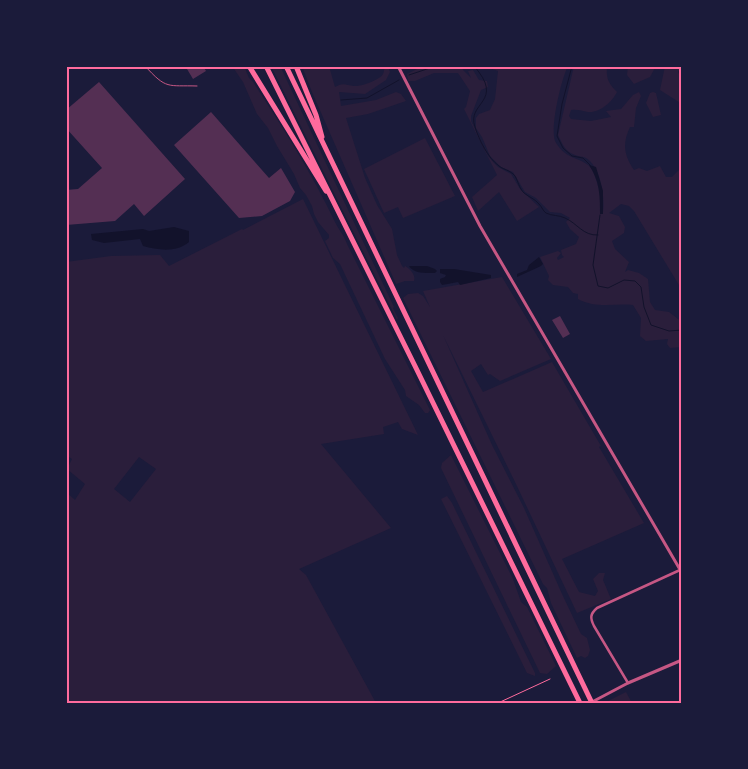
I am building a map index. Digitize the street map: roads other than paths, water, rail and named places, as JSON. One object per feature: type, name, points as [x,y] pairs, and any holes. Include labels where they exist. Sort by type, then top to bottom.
[{"type":"highway","points":[[249,66],[316,177],[336,206]]},
{"type":"highway","points":[[266,66],[580,703]]},
{"type":"highway","points":[[286,66],[591,703]]},
{"type":"highway","points":[[296,66],[316,115],[327,152]]},
{"type":"street","points":[[398,66],[480,226],[681,572],[597,608],[592,615],[592,622],[628,683]]},
{"type":"street","points":[[591,703],[628,683],[682,660]]},
{"type":"lane","points":[[146,66],[165,85],[197,86]]},
{"type":"waterway","points":[[409,75],[436,66]]},
{"type":"waterway","points":[[474,66],[483,78],[486,87],[486,95],[474,119],[475,127],[481,143],[488,154],[495,163],[515,176],[522,191],[537,202],[546,213],[565,218],[584,231],[598,235]]},
{"type":"waterway","points":[[572,66],[562,104],[557,136],[563,148],[572,156],[583,158],[591,166]]},
{"type":"waterway","points":[[341,100],[367,98],[399,80]]},
{"type":"waterway","points":[[600,215],[593,265],[598,286],[608,288],[624,280],[635,281],[641,287],[644,307],[651,325],[669,331],[682,330]]}]
